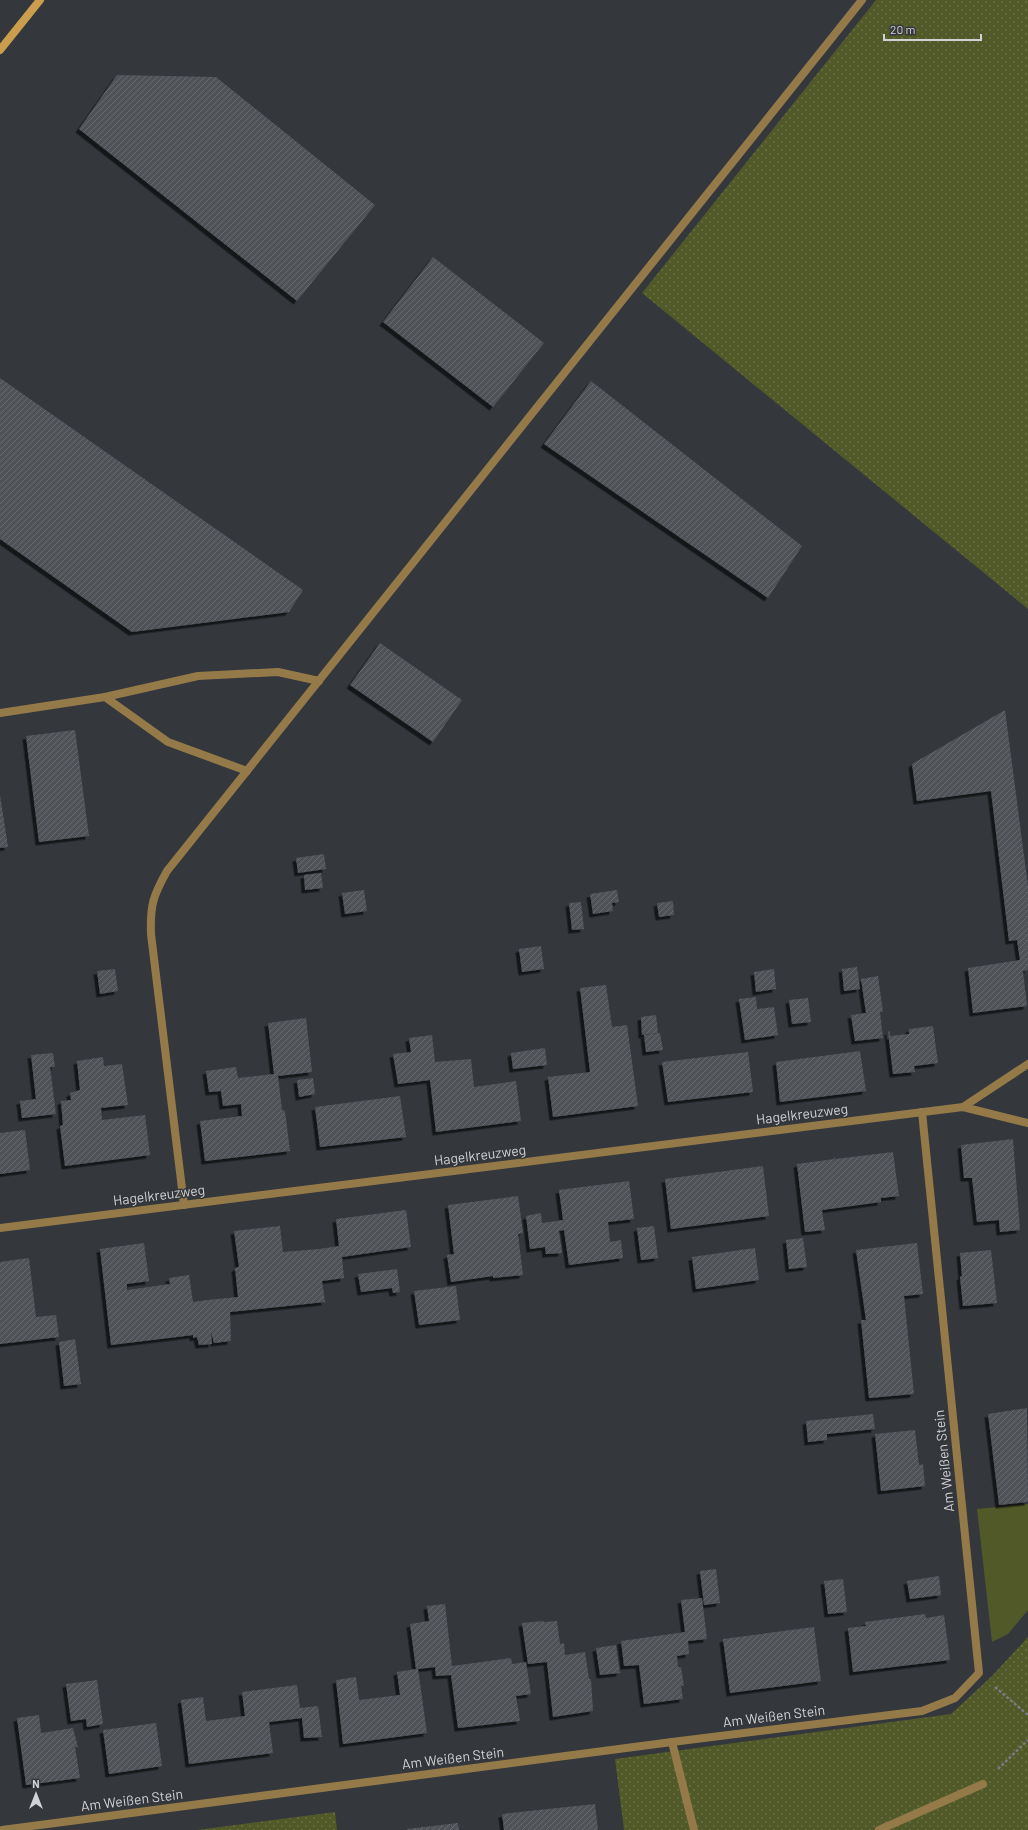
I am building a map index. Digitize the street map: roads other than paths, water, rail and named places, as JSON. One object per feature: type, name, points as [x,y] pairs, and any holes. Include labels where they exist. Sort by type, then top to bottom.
[{"type":"street","points":[[0,50],[40,0]]},
{"type":"street","points":[[184,1205],[153,950],[150,910],[154,893],[167,871],[862,0]]},
{"type":"street","points":[[0,713],[105,697],[198,676],[278,672],[319,681]]},
{"type":"street","points":[[105,697],[168,742],[247,771]]},
{"type":"street","name":"Hagelkreuzweg","points":[[964,1107],[1028,1064]]},
{"type":"street","name":"Hagelkreuzweg","points":[[0,1228],[964,1107],[1028,1123]]},
{"type":"street","name":"Am Weißen Stein","points":[[2,1830],[672,1742],[922,1711],[955,1698],[979,1673],[922,1112]]},
{"type":"street","points":[[672,1742],[694,1830]]},
{"type":"street","points":[[879,1830],[983,1784]]}]
